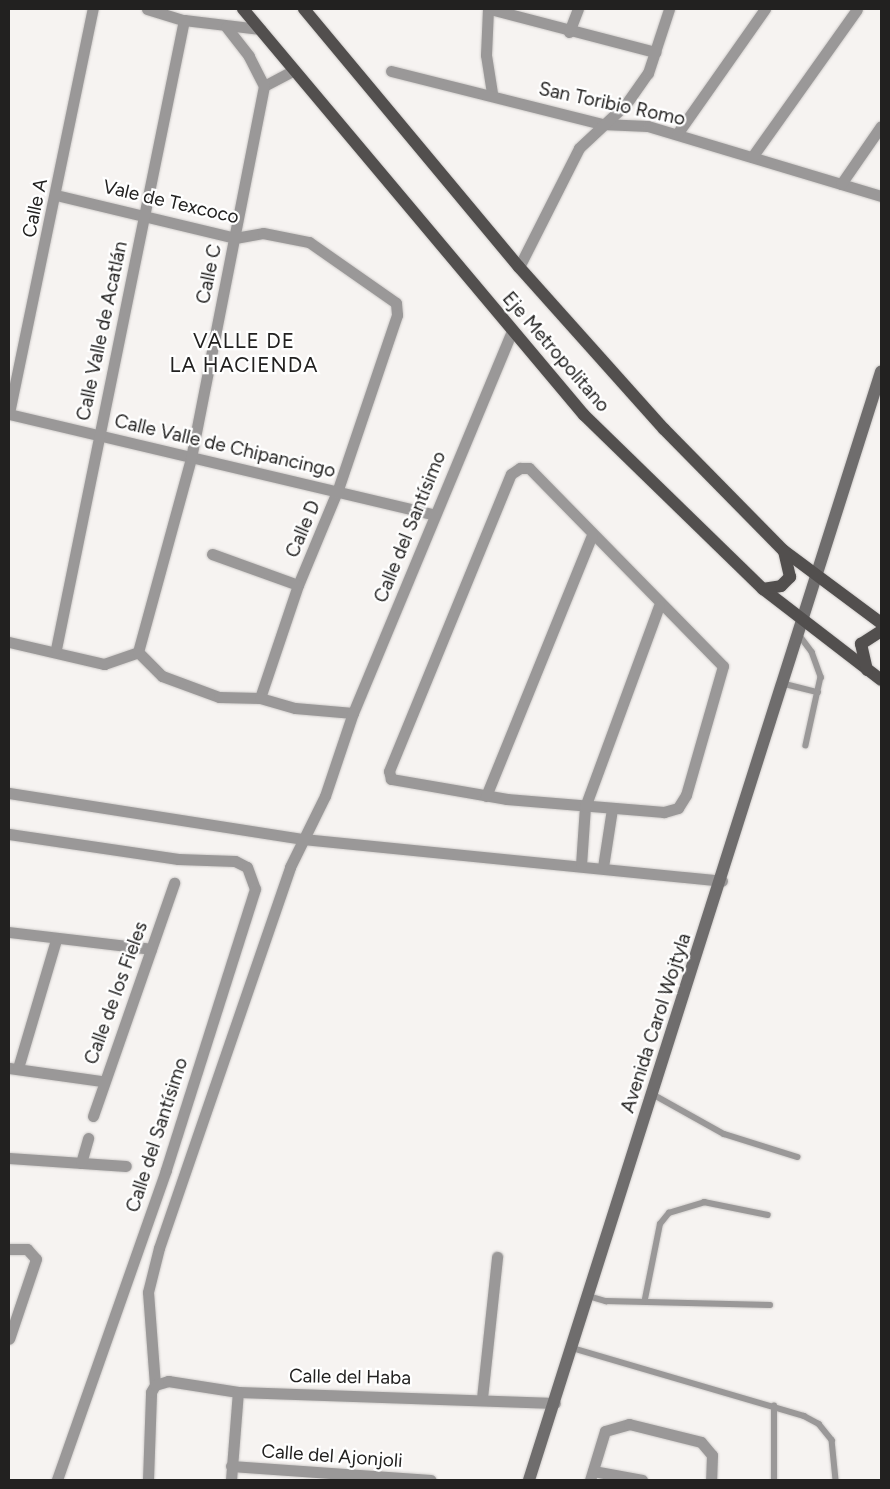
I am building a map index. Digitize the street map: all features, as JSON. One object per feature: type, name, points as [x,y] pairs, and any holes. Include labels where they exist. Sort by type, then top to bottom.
[{"type":"main road","name":"Eje Metropolitano","points":[[243,9],[512,331],[634,466],[763,589],[804,623],[881,680]]},
{"type":"main road","name":"Eje Metropolitano","points":[[304,9],[519,267],[664,429],[783,550],[881,623]]},
{"type":"main road","points":[[763,589],[781,586],[790,577],[789,561],[783,550]]},
{"type":"main road","points":[[867,670],[861,644],[881,631]]},
{"type":"street","name":"Calle A","points":[[9,413],[94,9]]},
{"type":"street","points":[[147,9],[184,20],[226,27],[260,29]]},
{"type":"street","points":[[492,93],[486,54],[489,9],[569,32],[655,52]]},
{"type":"street","points":[[569,32],[578,9]]},
{"type":"street","points":[[519,267],[579,148],[602,124],[626,104],[648,73],[669,9]]},
{"type":"street","points":[[677,134],[765,9]]},
{"type":"street","points":[[752,157],[857,9]]},
{"type":"street","name":"Calle Valle de Acatlán","points":[[56,649],[98,434],[184,20]]},
{"type":"street","points":[[226,27],[249,56],[264,86],[294,70]]},
{"type":"street","name":"San Toribio Romo","points":[[392,71],[492,93],[602,124],[648,126],[881,196]]},
{"type":"street","name":"Calle C","points":[[138,652],[191,458],[264,86]]},
{"type":"street","points":[[841,184],[881,126]]},
{"type":"street","name":"Vale de Texcoco","points":[[56,195],[143,214],[235,238],[263,233],[309,242],[391,295],[397,315]]},
{"type":"street","name":"Calle D","points":[[260,698],[298,585],[338,489],[397,315]]},
{"type":"street","name":"Calle del Santísimo","points":[[148,1480],[153,1389],[148,1292],[159,1248],[303,839],[325,796],[353,713],[432,514],[512,331]]},
{"type":"street","name":"Avenida Carol Wojtyla","points":[[529,1480],[572,1348],[586,1295],[654,1095],[785,684],[881,372]]},
{"type":"street","name":"Calle Valle de Chipancingo","points":[[9,413],[191,458],[338,489],[432,514]]},
{"type":"street","points":[[529,468],[659,606],[714,652],[722,666],[722,679],[678,808],[664,812],[612,809],[486,796],[397,783],[389,771],[511,474],[529,468]]},
{"type":"street","points":[[486,796],[592,535]]},
{"type":"street","points":[[212,554],[298,585]]},
{"type":"street","points":[[581,864],[585,807],[659,606]]},
{"type":"street","points":[[9,642],[56,649],[104,664],[138,652],[162,676],[184,686],[219,697],[260,698],[326,712],[353,713]]},
{"type":"street","points":[[9,793],[303,839],[581,864],[722,881]]},
{"type":"street","points":[[603,867],[612,809]]},
{"type":"street","name":"Calle del Santísimo","points":[[9,834],[178,859],[235,861],[247,867],[255,889],[166,1170],[57,1480]]},
{"type":"street","name":"Calle de los Fieles","points":[[93,1116],[102,1081],[174,883]]},
{"type":"street","points":[[9,932],[56,940],[151,950]]},
{"type":"street","points":[[56,940],[13,1068],[102,1081]]},
{"type":"street","points":[[81,1163],[88,1138]]},
{"type":"street","points":[[9,1158],[126,1166]]},
{"type":"street","points":[[9,1249],[27,1249],[36,1259],[9,1339]]},
{"type":"street","points":[[482,1398],[497,1257]]},
{"type":"street","name":"Calle del Haba","points":[[153,1389],[197,1382],[238,1392],[482,1398],[555,1403]]},
{"type":"street","points":[[231,1480],[238,1392]]},
{"type":"street","points":[[642,1480],[592,1475],[605,1431],[629,1424],[701,1442],[712,1454],[711,1480]]},
{"type":"street","name":"Calle del Ajonjoli","points":[[231,1466],[431,1480]]},
{"type":"lane","points":[[800,636],[812,652],[821,677],[806,745]]},
{"type":"lane","points":[[785,684],[818,692]]},
{"type":"lane","points":[[654,1095],[724,1134],[798,1157]]},
{"type":"lane","points":[[645,1299],[660,1224],[669,1213],[704,1202],[768,1216]]},
{"type":"lane","points":[[586,1295],[606,1301],[645,1299],[770,1306]]},
{"type":"lane","points":[[572,1348],[774,1406],[824,1429],[832,1440],[836,1480]]},
{"type":"lane","points":[[774,1406],[774,1480]]},
{"type":"district","name":"VALLE DE LA HACIENDA","points":[[244,353]]}]
